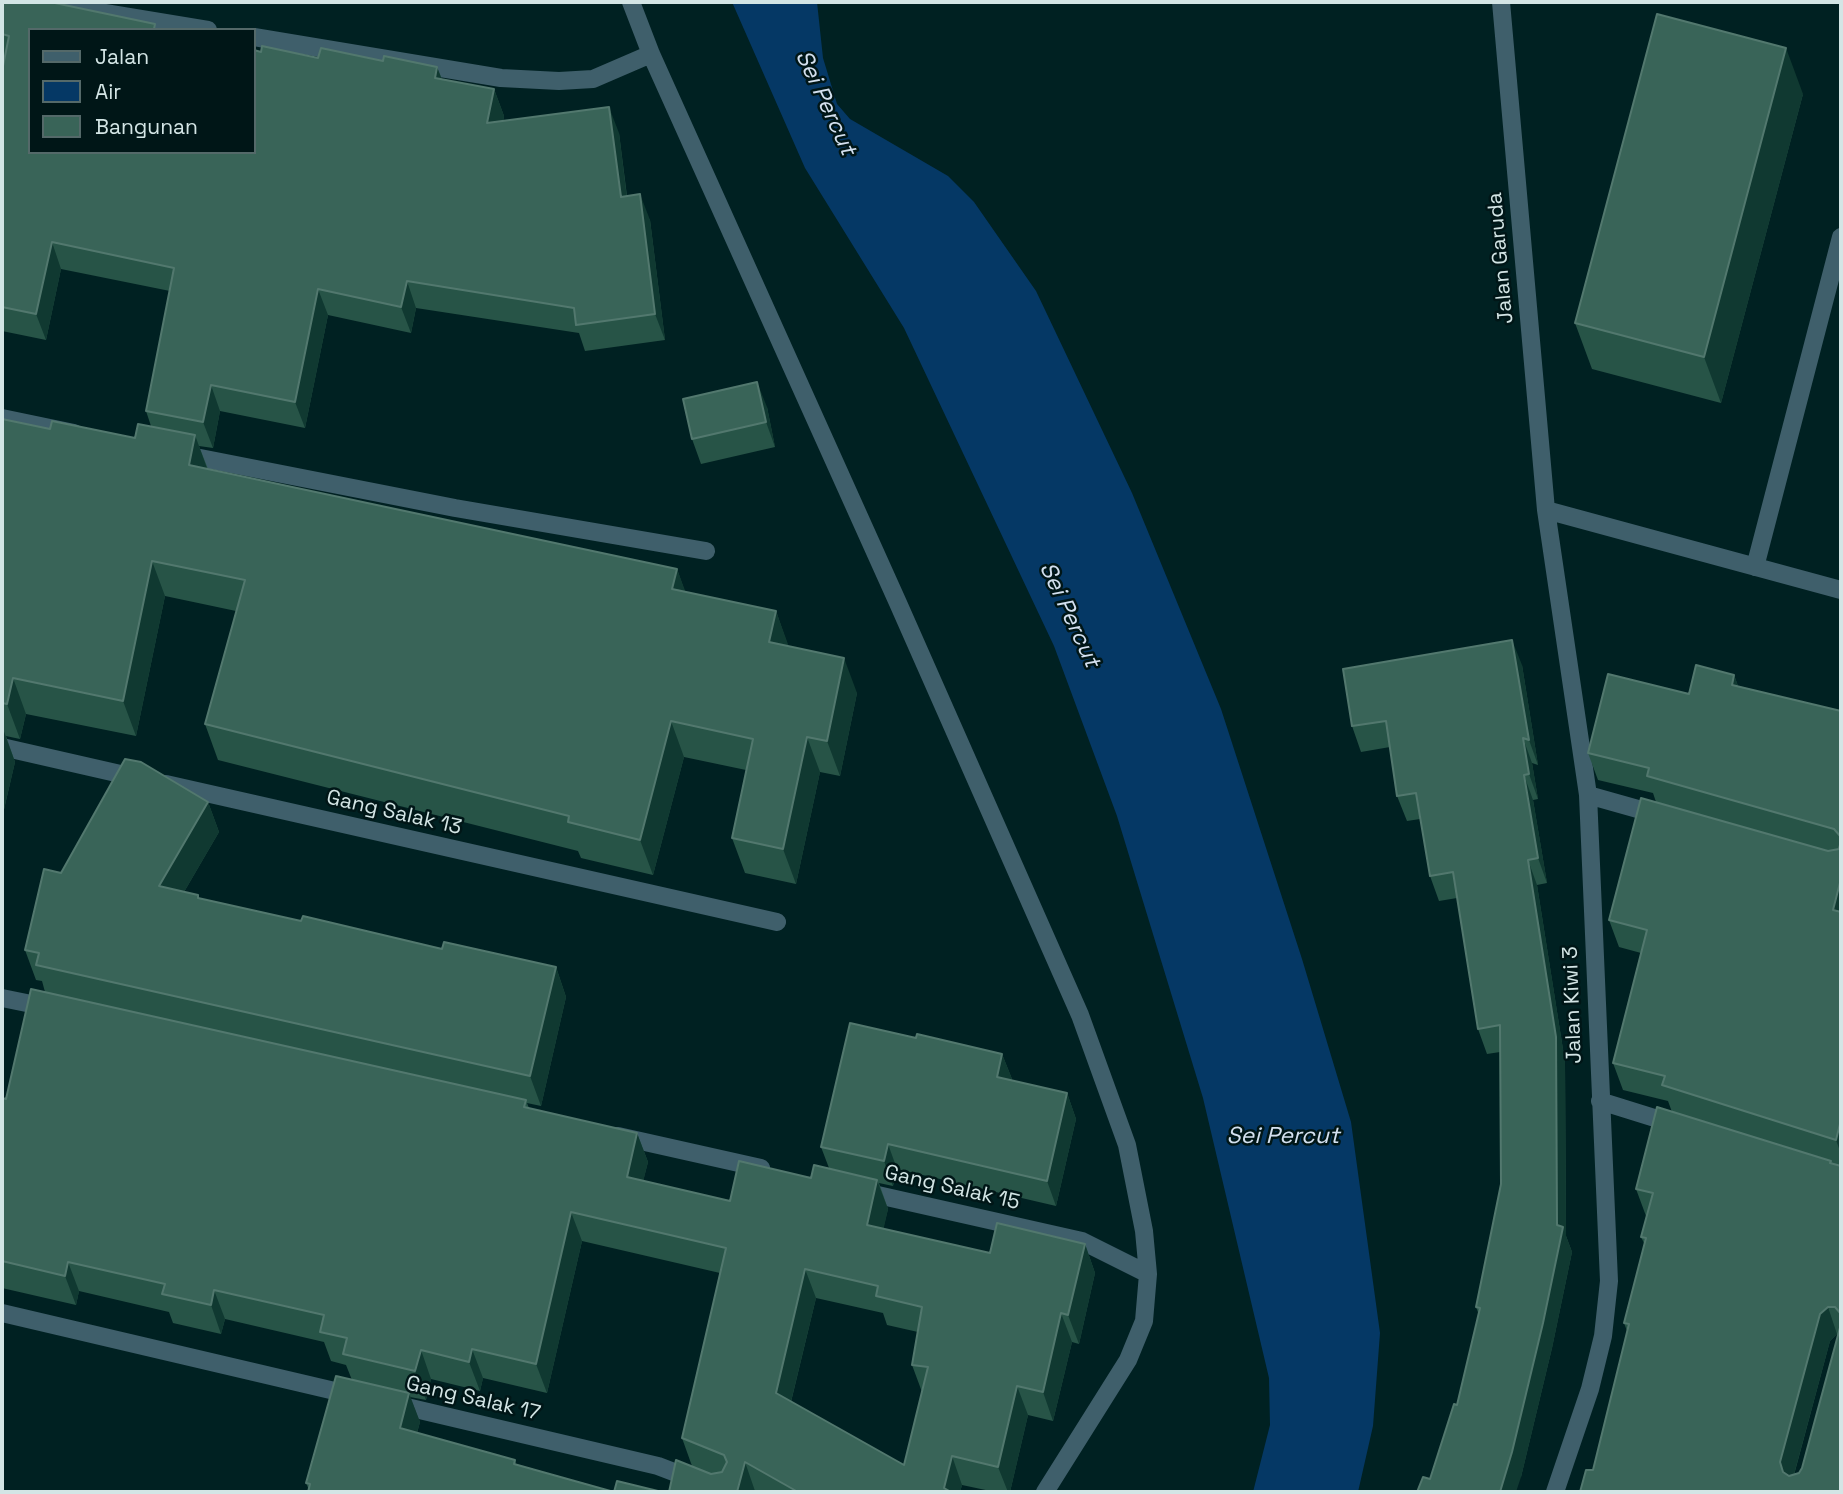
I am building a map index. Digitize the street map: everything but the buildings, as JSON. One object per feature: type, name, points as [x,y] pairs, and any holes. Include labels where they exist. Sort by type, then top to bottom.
[{"type":"street","points":[[39,2],[196,28]]},
{"type":"street","points":[[631,2],[1080,1015],[1127,1145],[1144,1231],[1148,1274],[1144,1321],[1128,1360],[1045,1492]]},
{"type":"street","name":"Jalan Garuda","points":[[1502,2],[1546,510]]},
{"type":"street","points":[[256,37],[501,78],[559,81],[593,79],[652,54]]},
{"type":"street","points":[[1755,567],[1841,237]]},
{"type":"street","points":[[2,418],[95,437]]},
{"type":"street","points":[[162,450],[456,508],[706,551]]},
{"type":"street","points":[[1546,510],[1841,590]]},
{"type":"street","name":"Jalan Kiwi 3","points":[[1546,510],[1588,795],[1609,1281],[1604,1336],[1590,1389],[1555,1492]]},
{"type":"street","name":"Gang Salak 13","points":[[2,747],[777,922]]},
{"type":"street","points":[[1588,795],[1681,822]]},
{"type":"street","points":[[2,998],[64,1011]]},
{"type":"street","points":[[1600,1101],[1689,1129]]},
{"type":"street","points":[[606,1133],[783,1173]]},
{"type":"street","name":"Gang Salak 15","points":[[837,1186],[1082,1241],[1148,1274]]},
{"type":"street","name":"Gang Salak 17","points":[[2,1313],[658,1466],[726,1492]]},
{"type":"water","name":"Sei Percut","points":[[732,2],[817,2],[823,58],[837,104],[850,119],[948,176],[974,202],[1036,291],[1132,493],[1221,709],[1302,959],[1351,1122],[1380,1333],[1373,1426],[1358,1492],[1253,1492],[1270,1425],[1269,1378],[1203,1098],[1117,816],[1054,646],[904,328],[805,168]]}]
